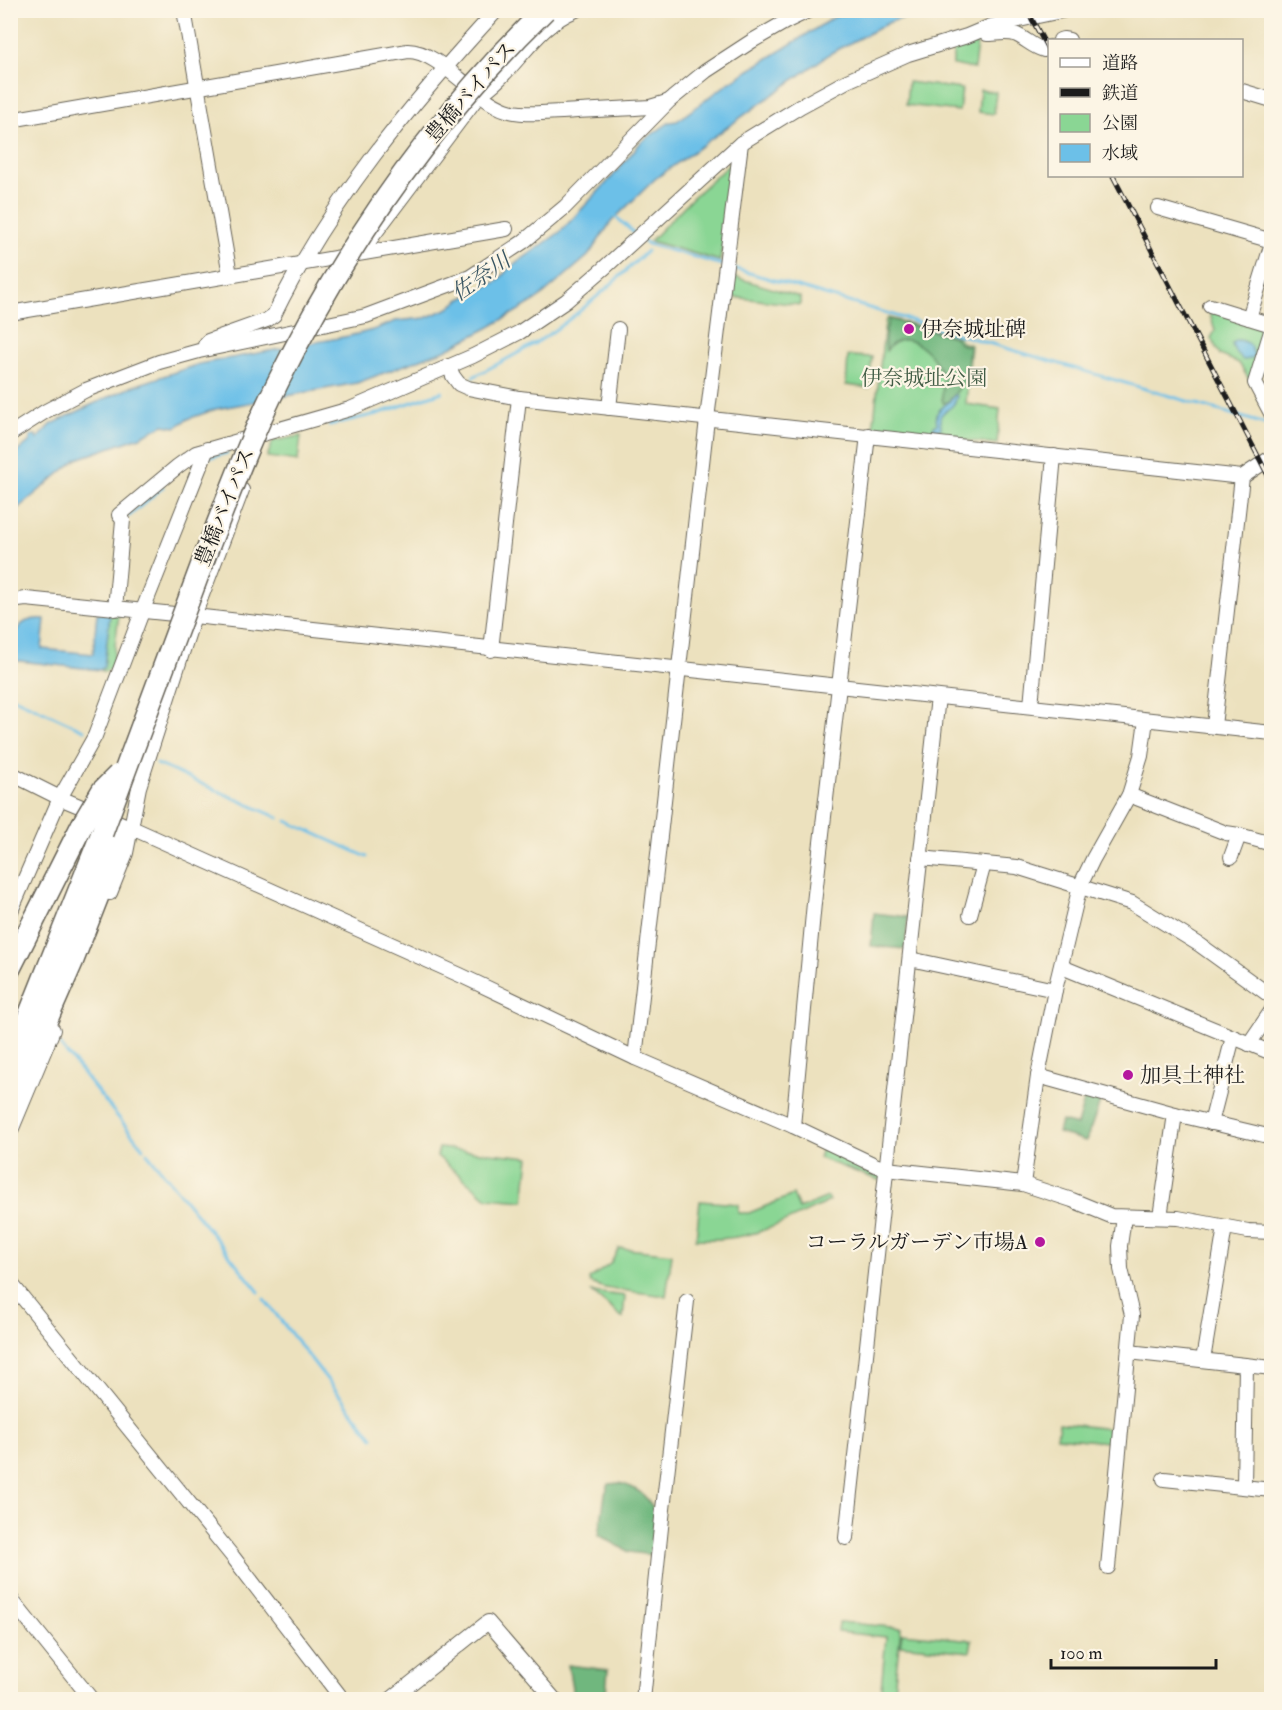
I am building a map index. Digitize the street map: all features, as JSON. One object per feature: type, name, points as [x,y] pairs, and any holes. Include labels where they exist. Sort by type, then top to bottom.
[{"type":"highway","name":"豊橋バイパス","points":[[10,1045],[105,830],[118,775],[219,501],[270,380],[303,318],[369,209],[458,94],[536,10]]},
{"type":"highway","name":"豊橋バイパス","points":[[10,1063],[105,830],[172,643],[261,419],[304,332],[334,278],[375,214],[417,155],[471,90],[545,10]]},
{"type":"highway","points":[[10,968],[105,830]]},
{"type":"highway","points":[[10,1104],[73,960],[103,884],[105,830]]},
{"type":"street","points":[[184,10],[230,275]]},
{"type":"street","points":[[199,351],[208,341],[267,320],[274,315],[324,225],[346,194],[444,68],[496,10]]},
{"type":"street","points":[[360,254],[479,95],[493,86],[559,10]]},
{"type":"street","points":[[535,38],[559,18],[576,10]]},
{"type":"street","points":[[10,434],[46,411],[86,390],[159,362],[199,351],[366,316],[470,277],[523,242],[565,207],[669,101],[706,71],[752,41],[810,10]]},
{"type":"street","points":[[115,609],[123,520],[119,515],[196,453],[350,409],[520,332],[566,301],[662,217],[741,143],[801,106],[876,67],[908,54],[967,36],[991,26],[1066,10]]},
{"type":"street","points":[[967,36],[1010,33],[1033,47],[1044,50],[1048,48]]},
{"type":"street","points":[[10,120],[408,51],[420,52],[479,95],[509,111],[531,113],[650,107],[669,101]]},
{"type":"street","points":[[1243,91],[1272,100]]},
{"type":"street","points":[[635,1058],[707,419],[741,143]]},
{"type":"street","points":[[1158,208],[1272,242],[1249,318]]},
{"type":"street","points":[[10,313],[506,229]]},
{"type":"street","points":[[1210,306],[1272,326],[1255,383],[1272,415]]},
{"type":"street","points":[[609,408],[618,329]]},
{"type":"street","points":[[449,366],[459,384],[468,388],[519,398],[707,419],[1242,477],[1272,457]]},
{"type":"street","points":[[491,650],[519,398]]},
{"type":"street","points":[[105,830],[139,787],[194,616],[263,434]]},
{"type":"street","points":[[793,1126],[814,903],[868,435]]},
{"type":"street","points":[[10,913],[60,798],[96,736],[142,612],[207,449]]},
{"type":"street","points":[[1031,706],[1053,456]]},
{"type":"street","points":[[1214,726],[1242,477]]},
{"type":"street","points":[[10,601],[26,599],[194,616],[1272,733]]},
{"type":"street","points":[[846,1538],[938,696]]},
{"type":"street","points":[[1023,1184],[1038,1076],[1055,990],[1080,886],[1130,795],[1141,756],[1146,720]]},
{"type":"street","points":[[10,772],[60,798],[105,830],[126,853],[10,1133]]},
{"type":"street","points":[[1130,795],[1226,833],[1239,834],[1272,844]]},
{"type":"street","points":[[105,830],[460,975],[635,1058],[793,1126],[875,1165],[1023,1184],[1112,1216],[1161,1216],[1272,1232]]},
{"type":"street","points":[[1231,857],[1239,834]]},
{"type":"street","points":[[920,858],[1017,867],[1132,903],[1200,945],[1272,996]]},
{"type":"street","points":[[970,915],[984,864]]},
{"type":"street","points":[[910,959],[1055,990]]},
{"type":"street","points":[[1062,967],[1272,1053]]},
{"type":"street","points":[[1250,1044],[1272,1010]]},
{"type":"street","points":[[1211,1123],[1233,1037]]},
{"type":"street","points":[[1038,1076],[1175,1114],[1272,1137]]},
{"type":"street","points":[[1161,1216],[1175,1114]]},
{"type":"street","points":[[1108,1567],[1132,1316],[1121,1269],[1120,1246],[1124,1217]]},
{"type":"street","points":[[1203,1360],[1225,1227]]},
{"type":"street","points":[[10,1282],[226,1548],[343,1700]]},
{"type":"street","points":[[643,1700],[687,1301]]},
{"type":"street","points":[[1129,1352],[1272,1368]]},
{"type":"street","points":[[1244,1486],[1246,1365]]},
{"type":"street","points":[[1164,1479],[1272,1490]]},
{"type":"street","points":[[10,1598],[92,1700]]},
{"type":"street","points":[[390,1700],[488,1622],[555,1700]]},
{"type":"green space","points":[[977,43],[974,69],[953,65],[953,47]]},
{"type":"green space","points":[[908,82],[962,89],[959,111],[906,105]]},
{"type":"green space","points":[[980,90],[996,92],[994,114],[978,112]]},
{"type":"green space","points":[[734,160],[720,261],[650,241],[692,198]]},
{"type":"green space","points":[[728,275],[800,297],[800,305],[725,296]]},
{"type":"green space","points":[[1209,310],[1265,326],[1267,332],[1250,381],[1239,363],[1220,355],[1211,338],[1215,331]]},
{"type":"green space","name":"伊奈城址公園","points":[[888,318],[959,337],[961,342],[971,345],[966,404],[1000,409],[997,444],[873,430],[885,322]]},
{"type":"green space","points":[[890,319],[955,337],[960,344],[969,346],[962,383],[948,402],[943,403],[942,400],[942,375],[933,358],[926,351],[910,341],[902,340],[894,343],[886,351],[885,334]]},
{"type":"green space","points":[[848,356],[872,357],[869,388],[846,385]]},
{"type":"green space","points":[[301,436],[298,461],[267,457],[273,441]]},
{"type":"green space","points":[[110,614],[119,614],[113,662],[110,669],[105,672],[100,670],[104,667]]},
{"type":"green space","points":[[874,913],[908,917],[905,949],[871,946]]},
{"type":"green space","points":[[1086,1093],[1102,1097],[1086,1141],[1058,1133],[1061,1121],[1077,1125]]},
{"type":"green space","points":[[823,1145],[884,1172],[883,1178],[878,1180],[819,1158]]},
{"type":"green space","points":[[439,1148],[529,1157],[524,1201],[487,1198],[437,1156]]},
{"type":"green space","points":[[793,1195],[799,1209],[828,1197],[830,1201],[750,1234],[716,1239],[696,1239],[700,1201],[738,1204],[738,1213],[749,1213]]},
{"type":"green space","points":[[619,1248],[672,1254],[666,1296],[605,1288],[590,1283],[589,1279],[610,1264]]},
{"type":"green space","points":[[592,1292],[625,1296],[623,1318]]},
{"type":"green space","points":[[1059,1423],[1118,1430],[1117,1443],[1057,1437]]},
{"type":"green space","points":[[619,1483],[644,1495],[659,1518],[651,1555],[629,1552],[599,1535],[605,1494],[609,1484]]},
{"type":"green space","points":[[839,1622],[901,1628],[893,1699],[880,1699],[886,1637],[838,1632]]},
{"type":"green space","points":[[902,1633],[972,1640],[970,1652],[900,1645]]},
{"type":"green space","points":[[568,1665],[608,1670],[606,1693],[600,1692],[599,1697],[573,1694]]},
{"type":"water","points":[[854,11],[928,11],[890,22],[831,53],[655,179],[611,222],[588,256],[538,299],[445,350],[357,383],[216,409],[188,419],[176,427],[163,425],[140,437],[77,459],[11,514],[11,457],[30,441],[30,436],[36,435],[37,439],[52,424],[91,405],[131,387],[199,364],[349,336],[396,321],[425,318],[449,308],[459,300],[498,281],[508,269],[560,232],[612,177],[641,142],[670,122],[677,121],[730,82],[836,16]]},
{"type":"water","points":[[1237,340],[1246,342],[1250,347],[1254,356],[1251,359],[1243,360],[1235,352],[1232,344]]},
{"type":"water","points":[[955,394],[957,396],[951,407],[941,415],[941,429],[934,430],[933,427],[937,424],[937,413]]},
{"type":"water","points":[[97,613],[110,614],[104,667],[100,670],[11,660],[12,643],[17,629],[22,624],[35,619],[45,619],[42,649],[93,654]]},
{"type":"waterway","points":[[614,215],[636,235]]},
{"type":"waterway","points":[[641,239],[648,244],[723,265]]},
{"type":"waterway","points":[[473,377],[527,348],[559,327],[598,296],[647,251]]},
{"type":"waterway","points":[[729,267],[1272,426]]},
{"type":"waterway","points":[[329,425],[377,414],[442,392]]},
{"type":"waterway","points":[[211,457],[227,453]]},
{"type":"waterway","points":[[129,516],[163,487]]},
{"type":"waterway","points":[[10,696],[84,730]]},
{"type":"waterway","points":[[157,764],[279,818]]},
{"type":"waterway","points":[[287,821],[367,857]]},
{"type":"waterway","points":[[60,1045],[143,1148]]},
{"type":"waterway","points":[[147,1153],[259,1292]]},
{"type":"waterway","points":[[264,1299],[373,1438]]},
{"type":"railway","points":[[1027,10],[1048,49]]},
{"type":"railway","points":[[1114,177],[1272,483]]},
{"type":"place","name":"伊奈城址碑","points":[[909,329]]},
{"type":"place","name":"加具土神社","points":[[1128,1075]]},
{"type":"place","name":"コーラルガーデン市場A","points":[[1040,1242]]},
{"type":"water label","name":"佐奈川","points":[[481,277]]}]
